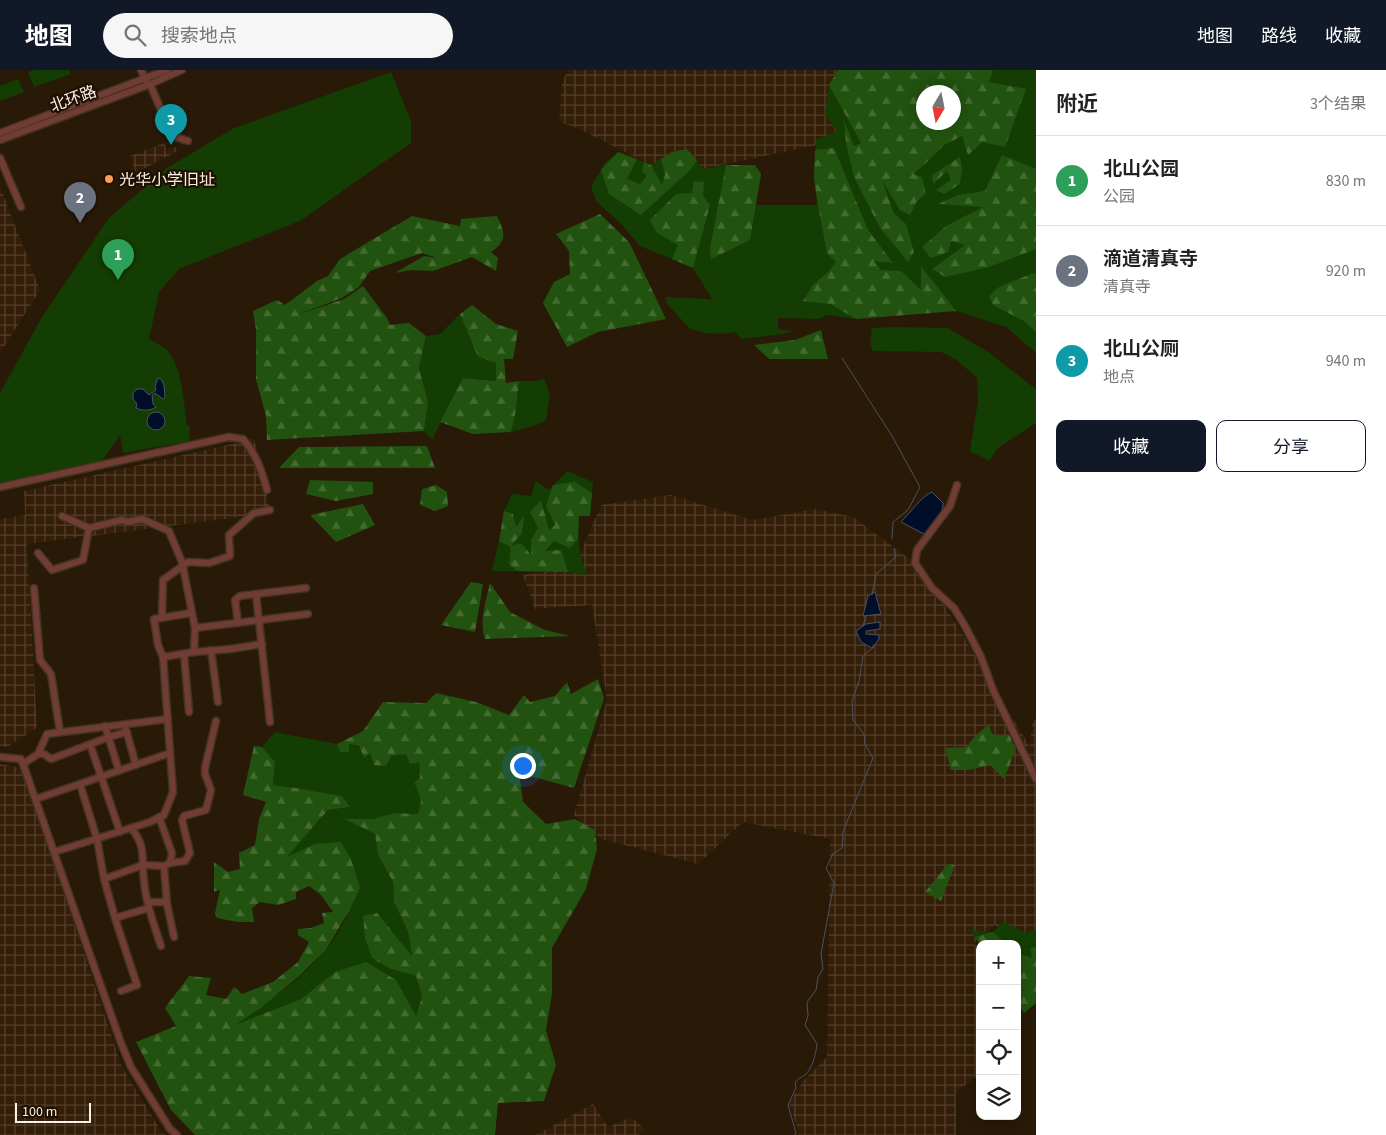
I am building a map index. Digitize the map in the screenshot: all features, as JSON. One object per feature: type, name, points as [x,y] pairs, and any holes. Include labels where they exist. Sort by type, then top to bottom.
[{"type":"street","points":[[142,70],[170,131],[176,137],[188,141]]},
{"type":"street","points":[[0,133],[148,83],[167,70]]},
{"type":"street","name":"北环路","points":[[0,140],[182,70]]},
{"type":"street","points":[[0,158],[21,207]]},
{"type":"street","points":[[0,487],[229,437],[243,439],[252,449],[268,490]]},
{"type":"street","points":[[957,485],[950,506],[917,550],[915,563],[932,588],[954,608],[966,626],[981,657],[992,690],[1036,779]]},
{"type":"street","points":[[162,618],[163,580],[188,562],[209,562],[230,556],[229,535],[254,513],[270,510]]},
{"type":"street","points":[[62,516],[89,528],[122,520],[128,522],[142,519],[169,531],[183,566],[188,586],[195,628],[194,652]]},
{"type":"street","points":[[38,553],[52,570],[83,560],[89,528]]},
{"type":"street","points":[[34,588],[40,660],[51,674],[60,732]]},
{"type":"street","points":[[238,623],[235,600],[240,596],[306,588]]},
{"type":"street","points":[[256,594],[270,722]]},
{"type":"street","points":[[54,852],[150,822],[164,815],[173,792],[163,657],[158,645],[154,619],[191,613]]},
{"type":"street","points":[[195,628],[308,614]]},
{"type":"street","points":[[163,657],[262,644]]},
{"type":"street","points":[[211,650],[218,702]]},
{"type":"street","points":[[184,654],[189,712]]},
{"type":"street","points":[[23,764],[38,754],[47,734],[168,719]]},
{"type":"street","points":[[104,879],[143,865],[185,861],[190,853],[182,820],[184,816],[206,810],[211,790],[205,774],[216,720]]},
{"type":"street","points":[[124,724],[136,765]]},
{"type":"street","points":[[105,726],[119,770]]},
{"type":"street","points":[[38,754],[44,754],[51,759],[127,732]]},
{"type":"street","points":[[90,744],[120,832]]},
{"type":"street","points":[[36,799],[170,753]]},
{"type":"street","points":[[0,757],[20,759],[23,764],[121,1043],[132,1067],[170,1129],[177,1135]]},
{"type":"street","points":[[80,784],[97,839],[104,879],[115,918],[137,985],[121,991]]},
{"type":"street","points":[[159,817],[172,853],[167,864],[167,902],[174,937]]},
{"type":"street","points":[[131,828],[140,839],[148,905],[161,946]]},
{"type":"street","points":[[115,918],[148,905],[167,902]]},
{"type":"shaded area","points":[[568,70],[838,70],[829,85],[837,131],[836,141],[703,169],[687,149],[651,165],[577,128],[559,122],[562,82]]},
{"type":"shaded area","points":[[164,143],[167,150],[176,147],[178,151],[136,173],[130,156]]},
{"type":"shaded area","points":[[0,186],[40,290],[0,353]]},
{"type":"shaded area","points":[[254,439],[271,513],[27,544],[37,728],[7,747],[0,746],[0,519],[25,515],[24,491]]},
{"type":"shaded area","points":[[671,495],[753,520],[815,509],[853,517],[922,568],[1030,747],[1032,723],[1036,719],[1036,929],[1023,945],[1021,940],[1016,940],[995,925],[974,943],[976,946],[976,1077],[956,1092],[956,1135],[798,1135],[799,1133],[789,1103],[804,1080],[827,1057],[830,839],[743,822],[698,864],[601,839],[574,815],[607,700],[592,605],[535,609],[523,575],[574,568],[601,505]]},
{"type":"shaded area","points":[[0,764],[22,768],[122,1067],[162,1132],[166,1135],[0,1135]]},
{"type":"shaded area","points":[[593,1104],[608,1127],[631,1117],[645,1129],[639,1135],[535,1135]]},
{"type":"green space","points":[[34,70],[69,70],[71,74],[34,87],[28,72]]},
{"type":"green space","points":[[838,70],[1036,70],[1036,353],[1006,327],[935,304],[856,319],[827,315],[819,319],[778,318],[778,329],[793,331],[741,339],[736,332],[722,334],[705,333],[690,329],[667,304],[665,297],[712,299],[693,268],[640,246],[622,225],[596,201],[591,187],[605,163],[618,152],[651,165],[672,152],[687,149],[703,169],[726,165],[755,165],[761,174],[756,205],[817,205],[814,178],[816,140],[837,131],[825,115],[829,85]]},
{"type":"green space","points":[[838,70],[993,70],[989,82],[1026,89],[1005,147],[983,142],[968,155],[962,136],[944,145],[913,174],[922,177],[926,194],[917,201],[910,215],[900,210],[882,180],[894,214],[906,224],[914,252],[908,262],[880,228],[854,177],[846,144],[844,120],[854,146],[861,143],[829,85]]},
{"type":"green space","points":[[391,72],[411,121],[411,143],[300,221],[179,269],[159,292],[149,339],[166,349],[176,364],[187,425],[190,427],[189,441],[123,453],[120,435],[102,461],[0,483],[0,393],[42,317],[109,218],[167,168],[232,129]]},
{"type":"green space","points":[[18,79],[24,92],[0,101],[0,86]]},
{"type":"green space","points":[[834,148],[868,230],[893,263],[874,261],[881,270],[901,271],[921,290],[921,266],[956,311],[856,319],[830,304],[803,301],[813,285],[836,262],[827,253],[814,178],[815,150]]},
{"type":"green space","points":[[687,149],[697,161],[690,170],[641,215],[609,194],[601,170],[618,152],[637,159],[627,179],[640,184],[647,176],[642,171],[644,162],[651,165],[662,185],[665,175],[661,159],[672,152]]},
{"type":"green space","points":[[1002,155],[1036,169],[1036,249],[989,267],[945,277],[932,269],[965,245],[951,241],[948,252],[931,258],[922,247],[946,226],[983,207],[938,204],[958,195],[985,191]]},
{"type":"green space","points":[[960,157],[962,168],[960,184],[944,194],[936,190],[951,180],[947,171],[933,184],[932,175]]},
{"type":"green space","points":[[726,165],[755,165],[761,174],[750,240],[711,259],[710,248]]},
{"type":"green space","points":[[694,181],[704,182],[703,196],[710,205],[693,268],[672,259],[678,245],[657,233],[650,220],[676,194],[692,193]]},
{"type":"green space","points":[[600,214],[629,242],[666,319],[598,332],[567,347],[543,303],[554,282],[570,274],[569,251],[556,234]]},
{"type":"green space","points":[[412,216],[460,226],[461,219],[497,216],[502,227],[503,236],[500,244],[491,252],[498,258],[496,271],[472,257],[433,271],[411,270],[395,273],[424,256],[437,258],[422,253],[370,271],[359,287],[342,298],[294,316],[344,299],[363,286],[387,318],[390,325],[409,323],[426,336],[419,368],[428,402],[424,431],[267,440],[266,416],[256,379],[256,330],[253,311],[277,300],[285,305],[317,281],[328,276],[340,259]]},
{"type":"green space","points":[[1033,273],[1036,274],[1036,332],[1024,321],[993,305],[989,296],[999,287]]},
{"type":"green space","points":[[472,305],[496,324],[518,331],[513,359],[504,359],[506,383],[519,381],[511,432],[473,434],[440,422],[463,378],[496,381],[496,363],[478,357],[460,314]]},
{"type":"green space","points":[[460,314],[478,357],[496,363],[496,381],[463,378],[432,440],[424,431],[428,402],[419,368],[426,336],[440,334]]},
{"type":"green space","points":[[872,328],[948,328],[988,352],[1036,389],[1036,423],[998,448],[989,461],[970,451],[978,401],[977,378],[957,360],[941,352],[873,351],[870,344]]},
{"type":"green space","points":[[821,330],[828,359],[769,359],[754,345],[795,340]]},
{"type":"green space","points":[[544,378],[550,395],[546,420],[537,425],[511,432],[519,381],[538,381]]},
{"type":"green space","points":[[427,446],[435,468],[279,468],[299,447]]},
{"type":"green space","points":[[567,471],[593,482],[590,516],[579,516],[578,525],[579,546],[587,575],[568,572],[492,571],[504,511],[512,494],[531,496],[536,481],[549,490]]},
{"type":"green space","points":[[310,480],[373,482],[373,494],[336,501],[306,494]]},
{"type":"green space","points":[[575,482],[592,493],[590,516],[579,516],[578,539],[570,548],[554,541],[545,551],[561,550],[568,572],[517,571],[509,564],[511,547],[499,541],[504,511],[513,514],[516,527],[524,516],[522,533],[511,546],[521,543],[531,555],[531,540],[538,528],[530,512],[541,500],[549,530],[555,525],[546,506],[553,485]]},
{"type":"green space","points":[[436,485],[447,492],[448,506],[435,511],[420,505],[422,489]]},
{"type":"green space","points":[[363,504],[375,525],[336,542],[310,515]]},
{"type":"green space","points":[[471,582],[483,584],[475,632],[441,625]]},
{"type":"green space","points":[[490,583],[510,612],[545,630],[570,636],[485,639],[483,618]]},
{"type":"green space","points":[[598,679],[604,698],[574,788],[519,773],[523,802],[546,824],[575,819],[595,830],[597,849],[586,889],[552,948],[552,994],[546,1030],[556,1065],[544,1101],[498,1103],[495,1135],[195,1135],[171,1110],[136,1042],[176,1026],[165,1008],[189,976],[211,978],[206,995],[226,999],[234,987],[242,994],[273,982],[298,962],[309,942],[298,935],[298,929],[311,928],[324,923],[322,913],[333,912],[321,895],[309,886],[296,892],[296,899],[278,905],[260,902],[252,908],[254,922],[237,922],[217,918],[215,913],[220,890],[214,892],[214,862],[228,872],[240,869],[239,853],[255,845],[259,819],[266,802],[243,795],[254,746],[262,747],[275,762],[273,785],[342,796],[350,807],[328,810],[287,857],[315,844],[341,842],[351,859],[360,888],[326,950],[262,1007],[235,1025],[301,999],[335,972],[366,962],[396,980],[416,1016],[422,997],[416,976],[391,969],[372,958],[365,938],[363,916],[377,913],[412,956],[408,932],[394,902],[393,882],[378,855],[375,834],[345,819],[373,819],[394,813],[418,814],[421,800],[414,782],[420,778],[419,762],[410,764],[406,754],[391,756],[386,766],[374,765],[370,753],[364,758],[359,746],[349,744],[349,752],[340,752],[337,744],[363,731],[383,702],[426,703],[436,693],[476,702],[509,715],[524,695],[530,702],[555,696],[567,682],[571,694]]},
{"type":"green space","points":[[989,725],[992,734],[1010,736],[1015,751],[1004,779],[990,765],[968,770],[951,770],[945,748],[966,747],[976,735]]},
{"type":"green space","points":[[275,732],[337,744],[340,752],[348,744],[375,754],[406,753],[419,762],[420,778],[414,782],[421,800],[418,814],[394,813],[373,819],[346,819],[375,834],[378,855],[393,882],[394,902],[408,932],[412,957],[392,931],[391,969],[416,976],[422,997],[416,1017],[396,980],[335,972],[301,999],[231,1027],[281,992],[315,962],[332,942],[349,912],[286,858],[328,810],[350,807],[312,793],[273,785],[275,762],[262,747]]},
{"type":"green space","points":[[948,864],[955,865],[941,901],[925,892]]},
{"type":"green space","points":[[1002,922],[1027,933],[1036,929],[1036,1003],[1024,1013],[1021,1009],[1021,940],[977,940],[970,930],[993,932]]},
{"type":"green space","points":[[993,932],[1002,940],[977,940],[975,937]]},
{"type":"green space","points":[[1036,947],[1036,1003],[1024,1013],[1021,1009],[1021,954],[1032,958],[1030,948]]},
{"type":"water","points":[[158,378],[161,379],[164,385],[165,397],[163,399],[155,393],[152,395],[153,404],[156,407],[146,410],[136,408],[137,404],[133,399],[133,393],[137,389],[143,389],[149,395],[156,390],[155,386]]},
{"type":"water","points":[[152,412],[160,412],[165,417],[163,428],[152,430],[147,425],[147,417]]},
{"type":"water","points":[[932,492],[943,503],[943,507],[940,516],[924,534],[901,522],[920,501]]},
{"type":"water","points":[[875,592],[881,614],[863,616],[868,596]]},
{"type":"water","points":[[880,622],[880,629],[866,631],[866,634],[879,635],[879,639],[872,648],[861,642],[856,631],[866,624]]},
{"type":"waterway","points":[[842,358],[892,436],[920,487],[908,510],[893,522],[892,539]]},
{"type":"waterway","points":[[872,595],[876,574],[896,557],[894,549]]},
{"type":"waterway","points":[[863,626],[866,616]]},
{"type":"waterway","points":[[795,1135],[788,1105],[796,1088],[795,1083],[805,1075],[812,1065],[817,1044],[805,1025],[808,1016],[807,1002],[816,990],[818,977],[823,969],[821,954],[834,883],[826,868],[833,854],[842,848],[842,834],[873,758],[865,744],[864,734],[853,720],[852,701],[859,681],[863,656],[874,647],[873,645]]},
{"type":"place","name":"北山公厕","points":[[171,145]]},
{"type":"place","name":"光华小学旧址","points":[[109,179]]},
{"type":"place","name":"滴道清真寺","points":[[80,223]]},
{"type":"place","name":"北山公园","points":[[118,280]]}]
